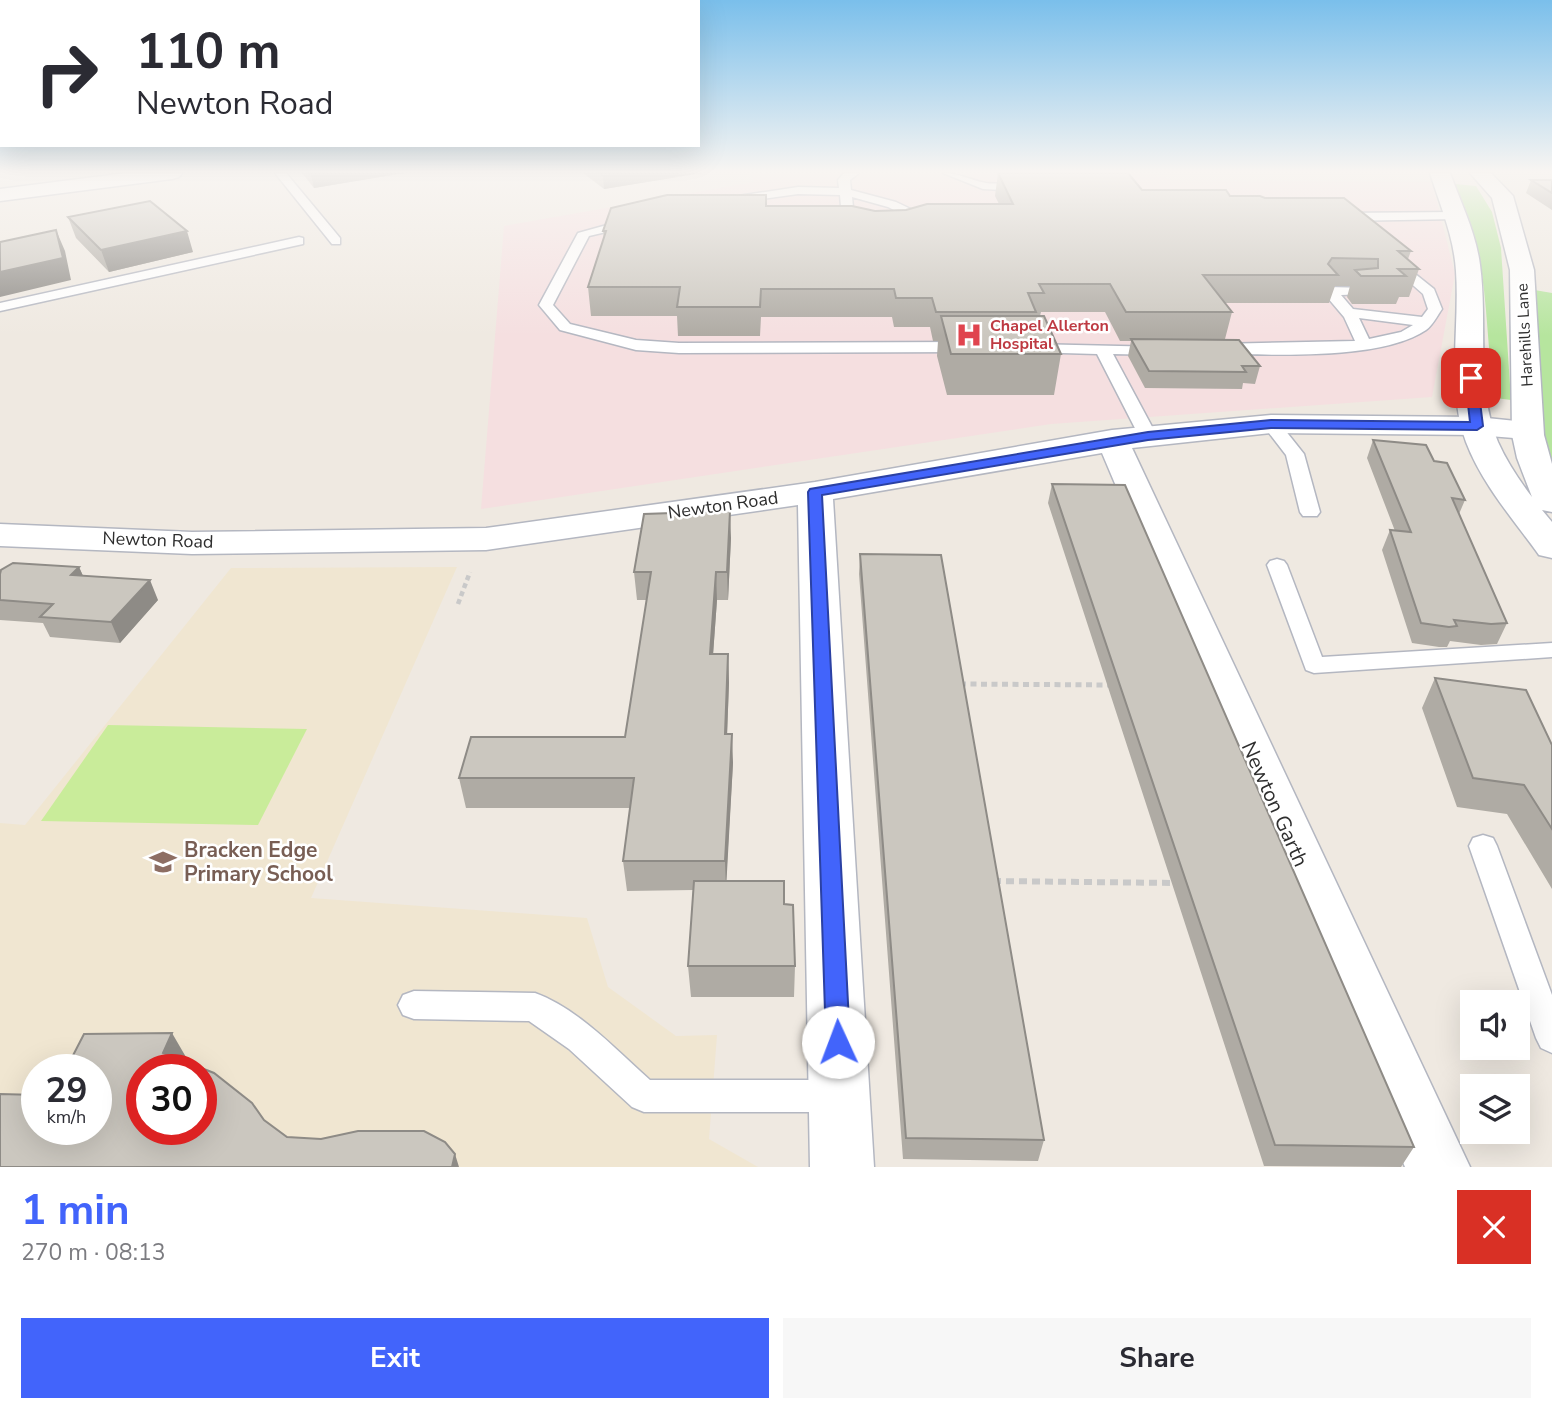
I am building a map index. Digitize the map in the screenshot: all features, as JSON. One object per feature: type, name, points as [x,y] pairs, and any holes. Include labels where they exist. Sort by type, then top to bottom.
[{"type":"street","points":[[1459,227],[1465,243],[1469,275],[1469,354],[1477,426],[1491,461],[1552,547]]},
{"type":"street","name":"Harehills Lane","points":[[1511,227],[1522,270],[1528,411],[1526,430],[1532,458],[1552,502]]},
{"type":"street","name":"Newton Road","points":[[0,535],[192,543],[486,538],[815,492],[1130,438],[1271,424],[1477,426],[1526,430]]},
{"type":"street","name":"Newton Garth","points":[[1130,438],[1438,1167]]},
{"type":"street","points":[[815,492],[842,1167]]},
{"type":"lane","points":[[325,227],[336,241]]},
{"type":"lane","points":[[608,227],[584,233],[546,305],[565,327],[636,345],[679,348],[983,348]]},
{"type":"lane","points":[[861,227],[875,230]]},
{"type":"lane","points":[[895,230],[910,227]]},
{"type":"lane","points":[[1354,227],[1364,234]]},
{"type":"lane","points":[[0,307],[299,242]]},
{"type":"lane","points":[[1200,349],[1326,349],[1404,336],[1424,322],[1435,309],[1429,292],[1383,250]]},
{"type":"lane","points":[[1362,291],[1329,291],[1350,313],[1360,330],[1363,344]]},
{"type":"lane","points":[[1350,313],[1424,322]]},
{"type":"lane","points":[[1023,348],[1172,349]]},
{"type":"lane","points":[[1103,350],[1130,438]]},
{"type":"lane","points":[[1271,424],[1295,454],[1310,512]]},
{"type":"lane","points":[[1277,565],[1314,665],[1552,650]]},
{"type":"lane","points":[[1483,846],[1552,1038]]},
{"type":"lane","points":[[414,1005],[535,1007],[580,1040],[645,1096],[840,1096]]},
{"type":"path","points":[[458,604],[470,573]]},
{"type":"path","points":[[947,684],[1114,685]]},
{"type":"path","points":[[985,881],[1188,884]]},
{"type":"shaded area","name":"Chapel Allerton Hospital","points":[[504,227],[1443,227],[1455,274],[1432,397],[1051,424],[481,509]]},
{"type":"shaded area","name":"Bracken Edge Primary School","points":[[457,567],[311,898],[587,918],[608,987],[676,1036],[717,1035],[709,1139],[758,1167],[0,1167],[0,823],[25,825],[231,568]]},
{"type":"green space","points":[[1496,227],[1501,248],[1511,400],[1495,398],[1484,291],[1472,228]]},
{"type":"green space","points":[[1523,288],[1552,293],[1552,502]]},
{"type":"green space","points":[[108,725],[307,729],[258,825],[41,821]]},
{"type":"building","points":[[78,227],[183,227],[187,231],[101,250]]},
{"type":"building","points":[[604,227],[1381,227],[1411,251],[1398,251],[1419,269],[1398,269],[1406,276],[1361,276],[1355,270],[1378,268],[1378,259],[1332,258],[1328,264],[1338,275],[1203,275],[1232,312],[1126,312],[1110,284],[1039,284],[1044,293],[1028,293],[1036,312],[936,312],[932,298],[896,298],[894,289],[761,289],[760,307],[677,307],[680,287],[588,287],[606,231],[603,231]]},
{"type":"building","points":[[56,230],[63,258],[0,272],[0,242]]},
{"type":"building","points":[[941,316],[1044,316],[1061,354],[951,354]]},
{"type":"building","points":[[1131,339],[1239,340],[1260,366],[1242,366],[1246,372],[1149,371]]},
{"type":"building","points":[[1373,440],[1426,445],[1434,461],[1447,463],[1465,500],[1452,498],[1507,623],[1454,620],[1457,626],[1449,627],[1421,623],[1390,530],[1411,532]]},
{"type":"building","points":[[1052,484],[1125,485],[1414,1147],[1275,1145]]},
{"type":"building","points":[[730,511],[727,572],[716,572],[710,654],[728,654],[725,734],[732,734],[725,861],[623,861],[634,778],[459,778],[471,737],[625,737],[651,572],[634,572],[644,514]]},
{"type":"building","points":[[860,554],[941,555],[1044,1140],[906,1138]]},
{"type":"building","points":[[13,563],[79,567],[71,575],[150,580],[111,622],[40,617],[53,604],[0,600],[1,570]]},
{"type":"building","points":[[1435,678],[1526,690],[1552,745],[1552,829],[1524,785],[1473,778]]},
{"type":"building","points":[[694,881],[784,881],[784,904],[793,905],[795,966],[688,966]]},
{"type":"building","points":[[172,1033],[163,1053],[166,1054],[126,1054],[126,1145],[217,1145],[217,1075],[252,1103],[264,1120],[287,1137],[321,1139],[358,1131],[424,1131],[445,1142],[455,1154],[452,1167],[0,1167],[0,1094],[21,1095],[21,1145],[112,1145],[112,1054],[74,1054],[84,1034]]},
{"type":"place","name":"Chapel Allerton Hospital","points":[[969,335]]},
{"type":"place","name":"Bracken Edge Primary School","points":[[163,862]]},
{"type":"route","points":[[838,1042],[815,492],[1148,436],[1271,424],[1477,426],[1471,378]]}]
